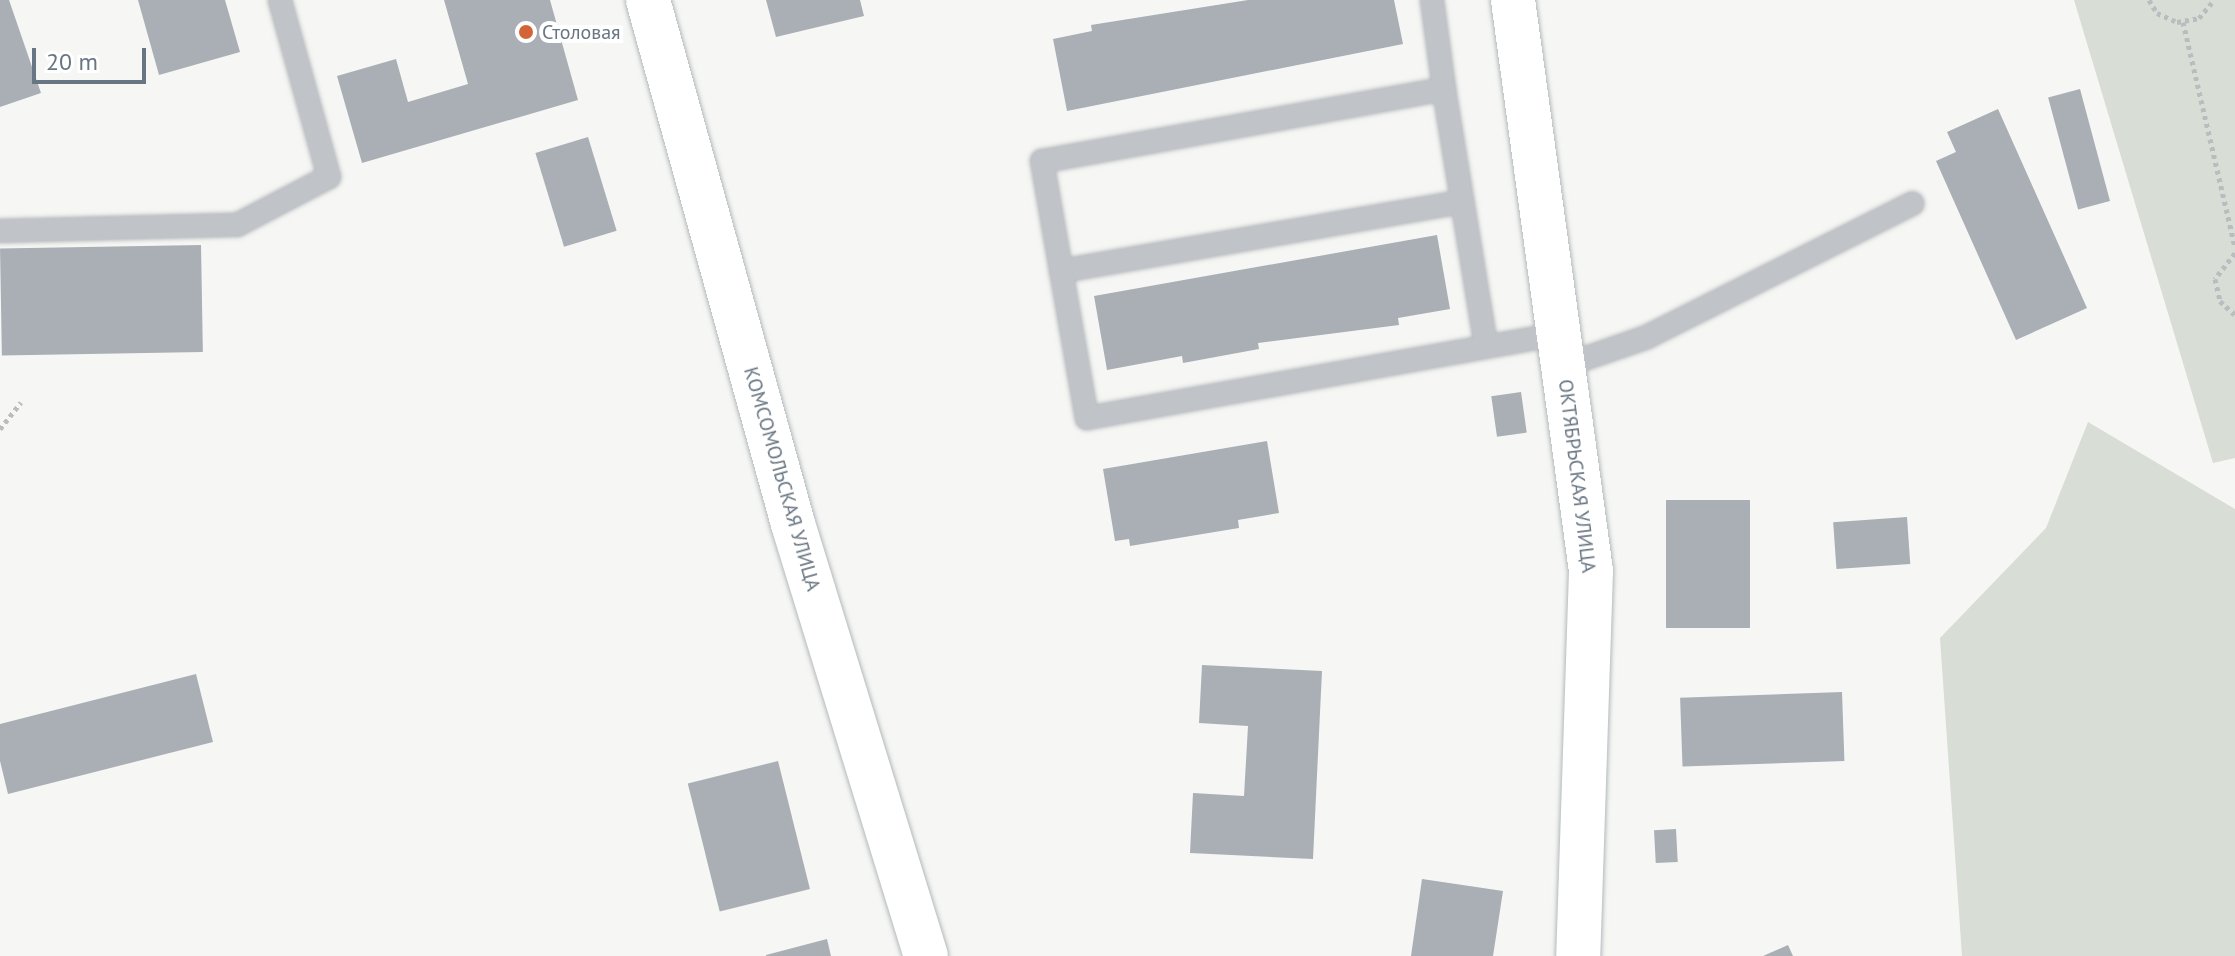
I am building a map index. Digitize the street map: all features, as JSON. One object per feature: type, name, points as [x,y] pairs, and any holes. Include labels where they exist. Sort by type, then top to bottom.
[{"type":"main road","name":"КОМСОМОЛЬСКАЯ УЛИЦА","points":[[648,0],[793,524],[926,956]]},
{"type":"main road","name":"ОКТЯБРЬСКАЯ УЛИЦА","points":[[1513,0],[1591,571],[1578,956]]},
{"type":"lane","points":[[0,231],[237,225],[329,177],[280,0]]},
{"type":"lane","points":[[1432,0],[1486,346]]},
{"type":"lane","points":[[1444,89],[1042,161],[1087,418],[1486,346],[1561,350],[1647,337],[1912,204]]},
{"type":"lane","points":[[1061,271],[1462,202]]},
{"type":"path","points":[[2149,0],[2166,19],[2183,22],[2199,18],[2214,0]]},
{"type":"path","points":[[2183,22],[2235,250],[2215,279],[2220,301],[2235,315]]},
{"type":"path","points":[[0,429],[21,402]]},
{"type":"shaded area","points":[[2074,0],[2235,0],[2235,458],[2213,463]]},
{"type":"shaded area","points":[[2088,422],[2235,509],[2235,956],[1962,956],[1940,638],[2046,528]]},
{"type":"building","points":[[0,0],[9,0],[41,93],[0,107]]},
{"type":"building","points":[[138,0],[225,0],[240,52],[159,75]]},
{"type":"building","points":[[444,0],[550,0],[578,100],[362,163],[337,76],[396,59],[408,102],[468,84]]},
{"type":"building","points":[[766,0],[860,0],[864,16],[776,37]]},
{"type":"building","points":[[1248,0],[1394,0],[1403,44],[1067,111],[1053,39],[1092,31],[1091,25]]},
{"type":"building","points":[[2080,89],[2110,201],[2078,210],[2048,98]]},
{"type":"building","points":[[1998,109],[2087,308],[2016,340],[1936,161],[1956,152],[1947,132]]},
{"type":"building","points":[[588,137],[617,231],[564,247],[535,153]]},
{"type":"building","points":[[1437,235],[1450,309],[1398,318],[1399,325],[1258,343],[1259,349],[1183,363],[1182,356],[1107,370],[1094,296]]},
{"type":"building","points":[[201,245],[203,352],[2,355],[0,249]]},
{"type":"building","points":[[1521,392],[1527,433],[1497,437],[1491,396]]},
{"type":"building","points":[[1267,441],[1279,513],[1238,520],[1239,528],[1130,546],[1129,539],[1115,541],[1103,469]]},
{"type":"building","points":[[1666,500],[1750,500],[1750,628],[1666,628]]},
{"type":"building","points":[[1907,517],[1910,564],[1836,569],[1833,522]]},
{"type":"building","points":[[1202,665],[1322,671],[1313,859],[1190,853],[1193,793],[1244,796],[1248,726],[1199,723]]},
{"type":"building","points":[[196,674],[213,742],[8,794],[0,761],[0,724]]},
{"type":"building","points":[[1842,692],[1844,761],[1683,767],[1680,698]]},
{"type":"building","points":[[778,761],[810,889],[720,912],[688,783]]},
{"type":"building","points":[[1676,829],[1678,862],[1656,863],[1654,830]]},
{"type":"building","points":[[1422,879],[1503,891],[1493,956],[1411,956]]},
{"type":"building","points":[[827,939],[831,956],[766,956],[766,955]]},
{"type":"building","points":[[1788,945],[1793,956],[1763,956]]},
{"type":"place","name":"Столовая","points":[[526,32]]}]
